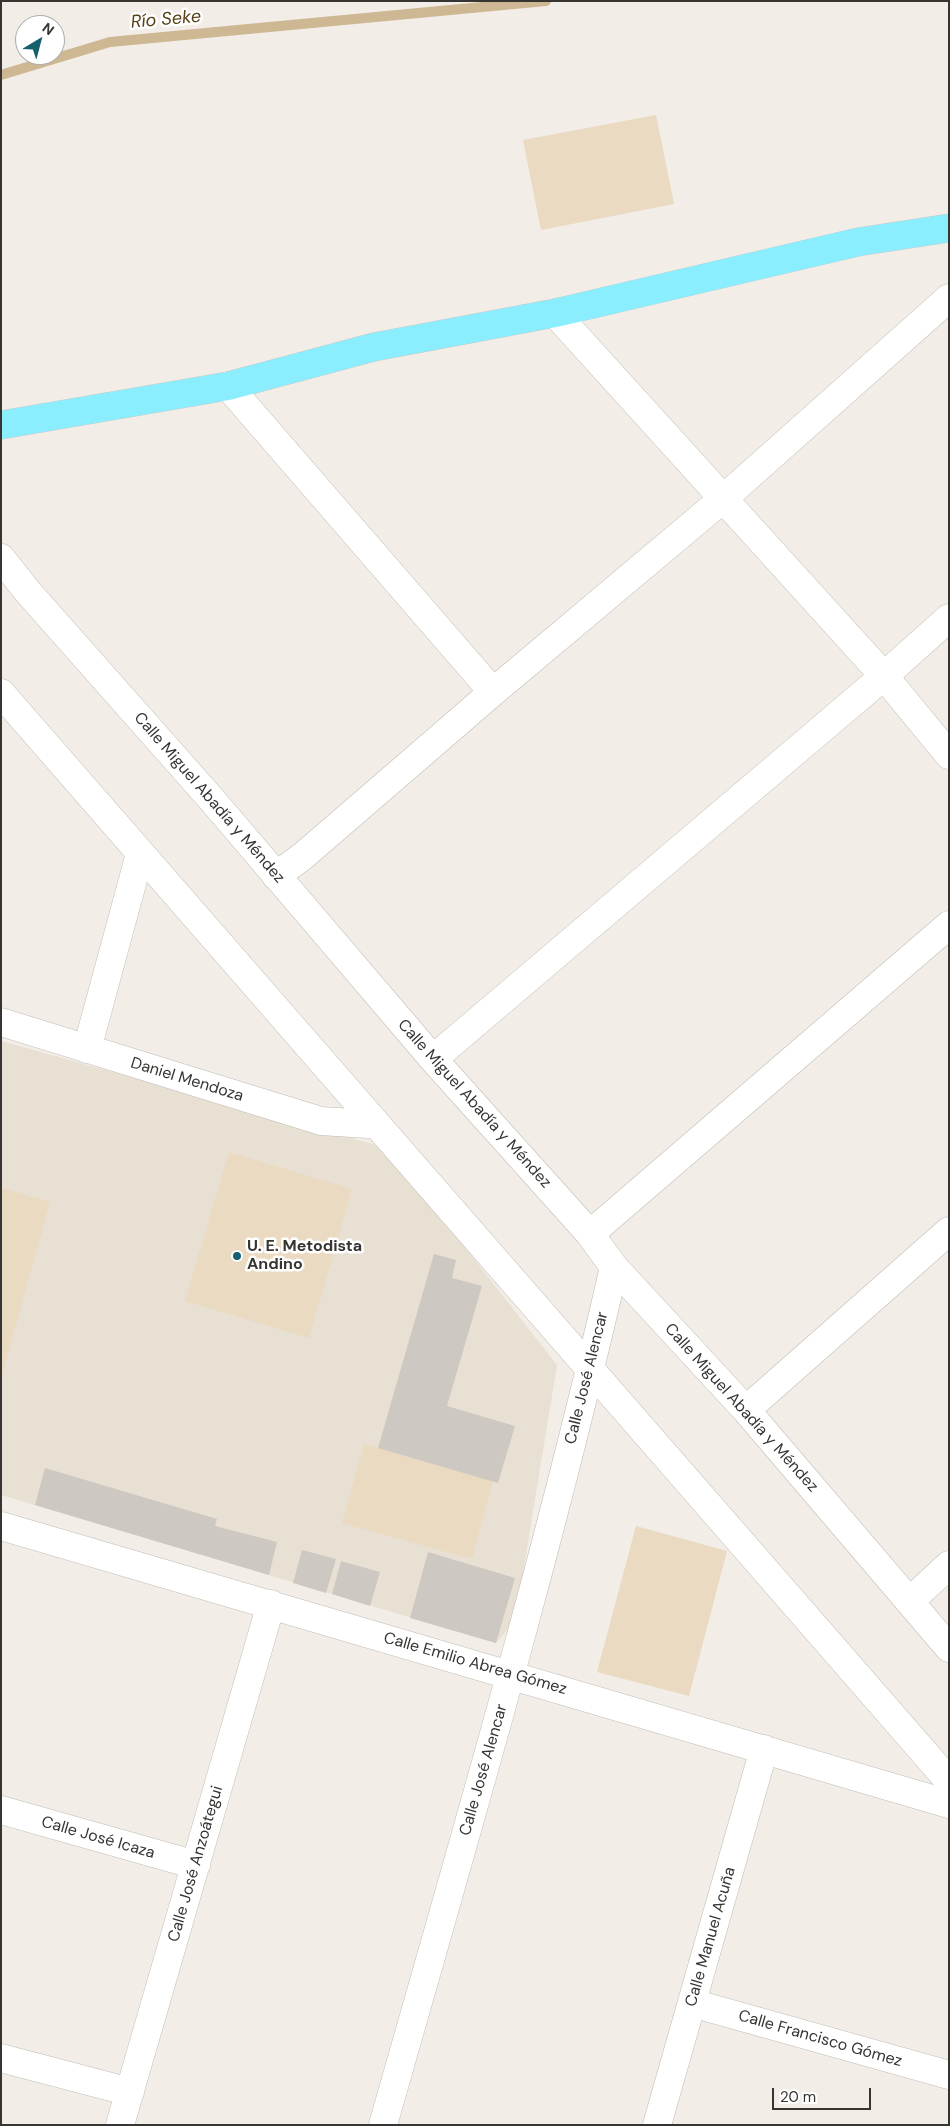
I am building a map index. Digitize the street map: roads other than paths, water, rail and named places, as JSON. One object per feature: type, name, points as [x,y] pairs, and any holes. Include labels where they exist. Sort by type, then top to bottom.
[{"type":"main road","points":[[1,424],[228,386],[374,348],[555,312],[858,242],[949,228]]},
{"type":"street","points":[[276,876],[311,850],[493,692],[724,498],[949,298]]},
{"type":"street","points":[[555,312],[884,676],[949,755]]},
{"type":"street","points":[[228,386],[493,692]]},
{"type":"street","name":"Calle Miguel Abadía y Méndez","points":[[1,558],[28,592],[213,801],[433,1059],[590,1234],[614,1267],[746,1410],[949,1648]]},
{"type":"street","points":[[433,1059],[884,676],[949,618]]},
{"type":"street","points":[[1,694],[949,1781]]},
{"type":"street","points":[[87,1049],[140,854]]},
{"type":"street","points":[[590,1234],[949,925]]},
{"type":"street","name":"Daniel Mendoza","points":[[1,1022],[322,1121],[368,1124],[375,1122]]},
{"type":"street","points":[[746,1410],[949,1232]]},
{"type":"street","name":"Calle José Alencar","points":[[383,2125],[511,1674],[590,1370],[614,1267]]},
{"type":"street","name":"Calle Emilio Abrea Gómez","points":[[1,1526],[949,1804]]},
{"type":"street","points":[[910,1602],[949,1565]]},
{"type":"street","name":"Calle José Anzoátegui","points":[[120,2125],[271,1604]]},
{"type":"street","name":"Calle Manuel Acuña","points":[[658,2125],[764,1749]]},
{"type":"street","name":"Calle José Icaza","points":[[1,1810],[196,1865]]},
{"type":"street","name":"Calle Francisco Gómez","points":[[692,2003],[949,2075]]},
{"type":"street","points":[[1,2058],[130,2092]]},
{"type":"waterway","name":"Río Seke","points":[[1,75],[110,42],[546,1]]},
{"type":"place","name":"U. E. Metodista Andino","points":[[237,1256]]}]
